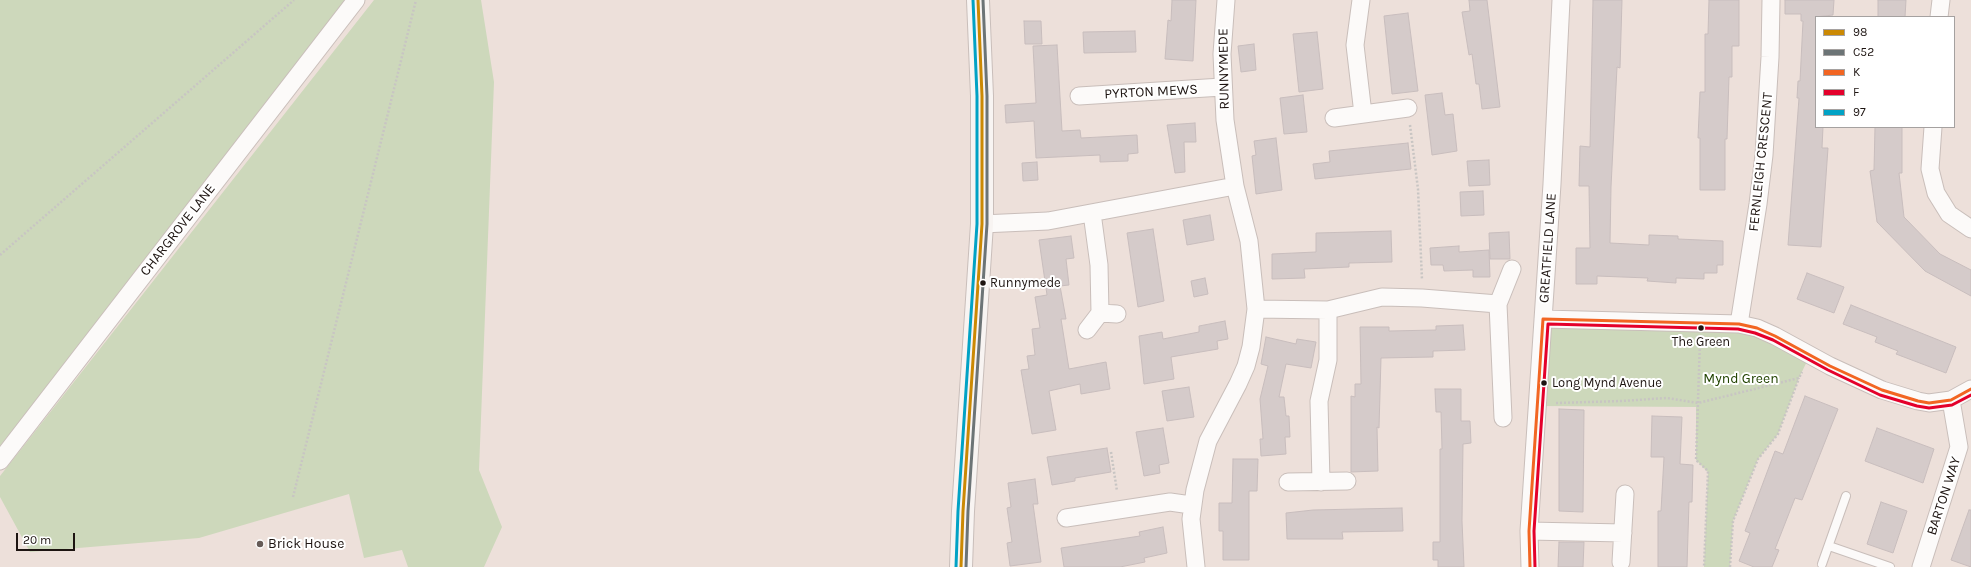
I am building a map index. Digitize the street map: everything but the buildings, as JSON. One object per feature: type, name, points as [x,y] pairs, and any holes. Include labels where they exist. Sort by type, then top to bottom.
[{"type":"street","name":"CHARGROVE LANE","points":[[0,461],[356,0]]},
{"type":"street","points":[[961,567],[963,511],[982,224],[982,96],[978,0]]},
{"type":"street","name":"RUNNYMEDE","points":[[1196,567],[1192,505],[1208,441],[1246,366],[1252,341],[1256,309],[1253,264],[1249,241],[1235,186],[1228,150],[1222,88],[1222,54],[1226,0]]},
{"type":"street","points":[[1361,0],[1355,45],[1362,114]]},
{"type":"street","name":"GREATFIELD LANE","points":[[1530,567],[1529,531],[1553,177],[1561,0]]},
{"type":"street","name":"FERNLEIGH CRESCENT","points":[[1739,324],[1755,225],[1764,155],[1770,57],[1771,0]]},
{"type":"street","points":[[1939,16],[1941,0]]},
{"type":"street","name":"PYRTON MEWS","points":[[1079,96],[1222,88]]},
{"type":"street","points":[[1334,118],[1408,108]]},
{"type":"street","points":[[1933,128],[1930,169],[1936,193],[1949,214],[1958,222],[1971,229]]},
{"type":"street","points":[[982,224],[1048,221],[1235,186]]},
{"type":"street","points":[[1087,330],[1100,313],[1099,265],[1092,213]]},
{"type":"street","points":[[1503,418],[1498,304],[1512,269]]},
{"type":"street","points":[[1256,309],[1328,310],[1382,298],[1422,298],[1498,304]]},
{"type":"street","points":[[1320,482],[1319,401],[1328,360],[1328,310]]},
{"type":"street","points":[[1100,313],[1117,314]]},
{"type":"street","points":[[1543,319],[1739,324],[1757,328],[1882,390],[1929,403],[1951,400],[1971,390]]},
{"type":"street","name":"BARTON WAY","points":[[1921,567],[1959,447],[1951,400]]},
{"type":"street","points":[[1288,482],[1348,481]]},
{"type":"street","points":[[1621,562],[1625,494]]},
{"type":"street","points":[[1066,518],[1170,502],[1192,505]]},
{"type":"street","points":[[1529,531],[1623,533]]},
{"type":"lane","points":[[1822,564],[1846,496]]},
{"type":"lane","points":[[1829,546],[1890,567]]},
{"type":"path","points":[[0,255],[294,0]]},
{"type":"path","points":[[293,497],[416,0]]},
{"type":"path","points":[[1408,108],[1418,189],[1422,298]]},
{"type":"path","points":[[1700,322],[1696,460],[1708,472],[1704,567]]},
{"type":"path","points":[[1730,567],[1733,521],[1758,459],[1778,434],[1799,378],[1810,355]]},
{"type":"path","points":[[1538,403],[1621,401],[1667,398],[1698,403],[1799,378]]},
{"type":"path","points":[[1111,452],[1120,510]]},
{"type":"green space","points":[[0,0],[346,0],[94,329],[0,446]]},
{"type":"green space","points":[[374,0],[481,0],[494,82],[479,470],[502,527],[484,567],[408,567],[402,550],[364,558],[349,494],[199,538],[30,552],[0,497],[0,476]]},
{"type":"green space","name":"Mynd Green","points":[[1543,319],[1739,324],[1810,355],[1799,378],[1778,434],[1758,459],[1733,521],[1730,567],[1704,567],[1708,472],[1696,460],[1696,407],[1537,406]]},
{"type":"transit line","name":"97","points":[[956,567],[958,511],[977,224],[977,96],[973,0]]},
{"type":"transit line","name":"98","points":[[961,567],[963,511],[982,224],[982,96],[978,0]]},
{"type":"transit line","name":"C52","points":[[966,567],[968,511],[987,224],[987,96],[983,0]]},
{"type":"transit line","name":"K","points":[[1530,567],[1529,531],[1543,319],[1739,324],[1757,328],[1775,336],[1830,366],[1882,390],[1918,401],[1929,403],[1951,400],[1971,389]]},
{"type":"transit line","name":"F","points":[[1535,567],[1534,531],[1548,324],[1738,329],[1755,333],[1773,340],[1828,370],[1880,395],[1917,406],[1929,408],[1952,405],[1971,395]]},
{"type":"place","name":"Runnymede","points":[[983,283]]},
{"type":"place","name":"The Green","points":[[1701,328]]},
{"type":"place","name":"Long Mynd Avenue","points":[[1544,383]]},
{"type":"place","name":"Brick House","points":[[260,544]]}]
